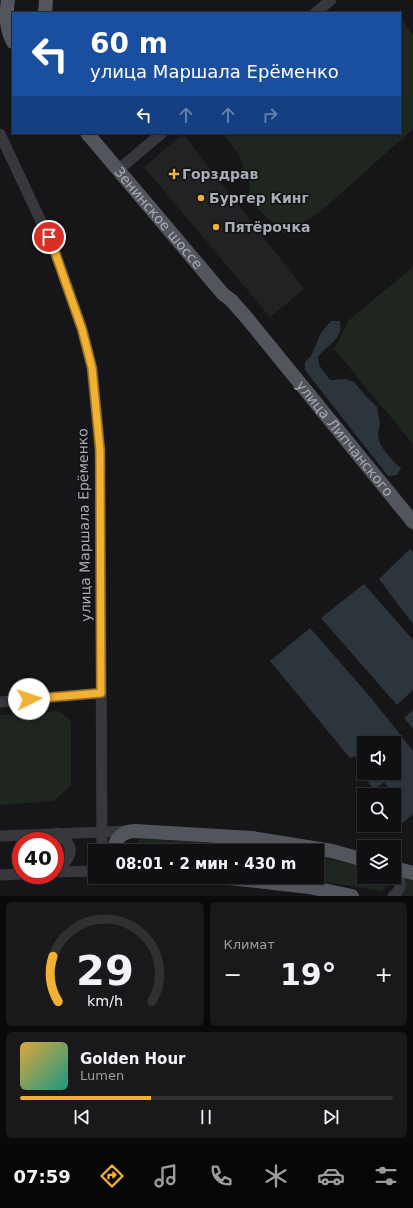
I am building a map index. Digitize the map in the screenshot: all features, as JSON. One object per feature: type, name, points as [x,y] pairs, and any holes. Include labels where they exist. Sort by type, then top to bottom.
[{"type":"main road","points":[[8,0],[8,27],[12,39]]},
{"type":"main road","points":[[45,12],[46,0]]},
{"type":"main road","name":"Зенинское шоссе","points":[[88,134],[223,294],[231,300],[276,356]]},
{"type":"main road","name":"Зенинское шоссе","points":[[98,134],[227,290],[231,300]]},
{"type":"main road","name":"улица Липчанского","points":[[276,356],[413,522]]},
{"type":"main road","points":[[114,844],[119,838],[129,831],[252,838],[332,852],[357,858]]},
{"type":"main road","points":[[401,870],[413,873]]},
{"type":"main road","points":[[283,884],[310,887],[352,896]]},
{"type":"street","points":[[316,12],[331,0]]},
{"type":"street","name":"улица Маршала Ерёменко","points":[[0,134],[54,249],[82,329],[92,368],[100,450],[102,844]]},
{"type":"street","points":[[124,165],[161,134]]},
{"type":"street","points":[[0,702],[101,693]]},
{"type":"street","points":[[64,833],[129,831]]},
{"type":"street","points":[[0,836],[12,835]]},
{"type":"street","points":[[64,838],[70,846],[70,856],[64,864]]},
{"type":"street","points":[[64,872],[88,871]]},
{"type":"street","points":[[0,875],[12,874]]},
{"type":"street","points":[[393,896],[398,893],[400,884]]},
{"type":"shaded area","points":[[401,18],[413,35],[413,129],[320,212],[285,234],[249,201],[250,186],[239,155],[224,134],[401,134]]},
{"type":"shaded area","points":[[183,134],[304,289],[270,317],[144,167]]},
{"type":"shaded area","points":[[413,267],[413,444],[334,349],[349,320]]},
{"type":"shaded area","points":[[331,321],[340,321],[339,333],[334,341],[318,357],[319,365],[330,380],[346,379],[354,382],[377,407],[380,424],[378,433],[379,441],[383,449],[401,468],[397,475],[388,476],[305,370],[305,362],[311,356],[321,333]]},
{"type":"shaded area","points":[[410,549],[413,552],[413,624],[379,579]]},
{"type":"shaded area","points":[[364,584],[413,640],[413,690],[397,705],[321,618]]},
{"type":"shaded area","points":[[310,628],[372,699],[413,751],[413,814],[401,824],[401,788],[389,788],[384,782],[376,788],[372,788],[366,780],[401,780],[401,736],[357,736],[357,756],[350,758],[270,661]]},
{"type":"shaded area","points":[[413,710],[413,729],[404,718]]},
{"type":"shaded area","points":[[59,711],[71,721],[71,785],[54,801],[0,805],[0,715]]},
{"type":"shaded area","points":[[139,839],[224,844],[139,844]]},
{"type":"shaded area","points":[[324,858],[357,865],[357,884],[389,884],[381,891],[324,882]]},
{"type":"shaded area","points":[[407,877],[413,879],[413,896],[402,896]]},
{"type":"place","name":"Горздрав","points":[[174,174]]},
{"type":"place","name":"Бургер Кинг","points":[[201,198]]},
{"type":"place","name":"Пятёрочка","points":[[216,227]]},
{"type":"route","points":[[29,699],[101,693],[100,450],[92,368],[82,329],[49,237]]}]
